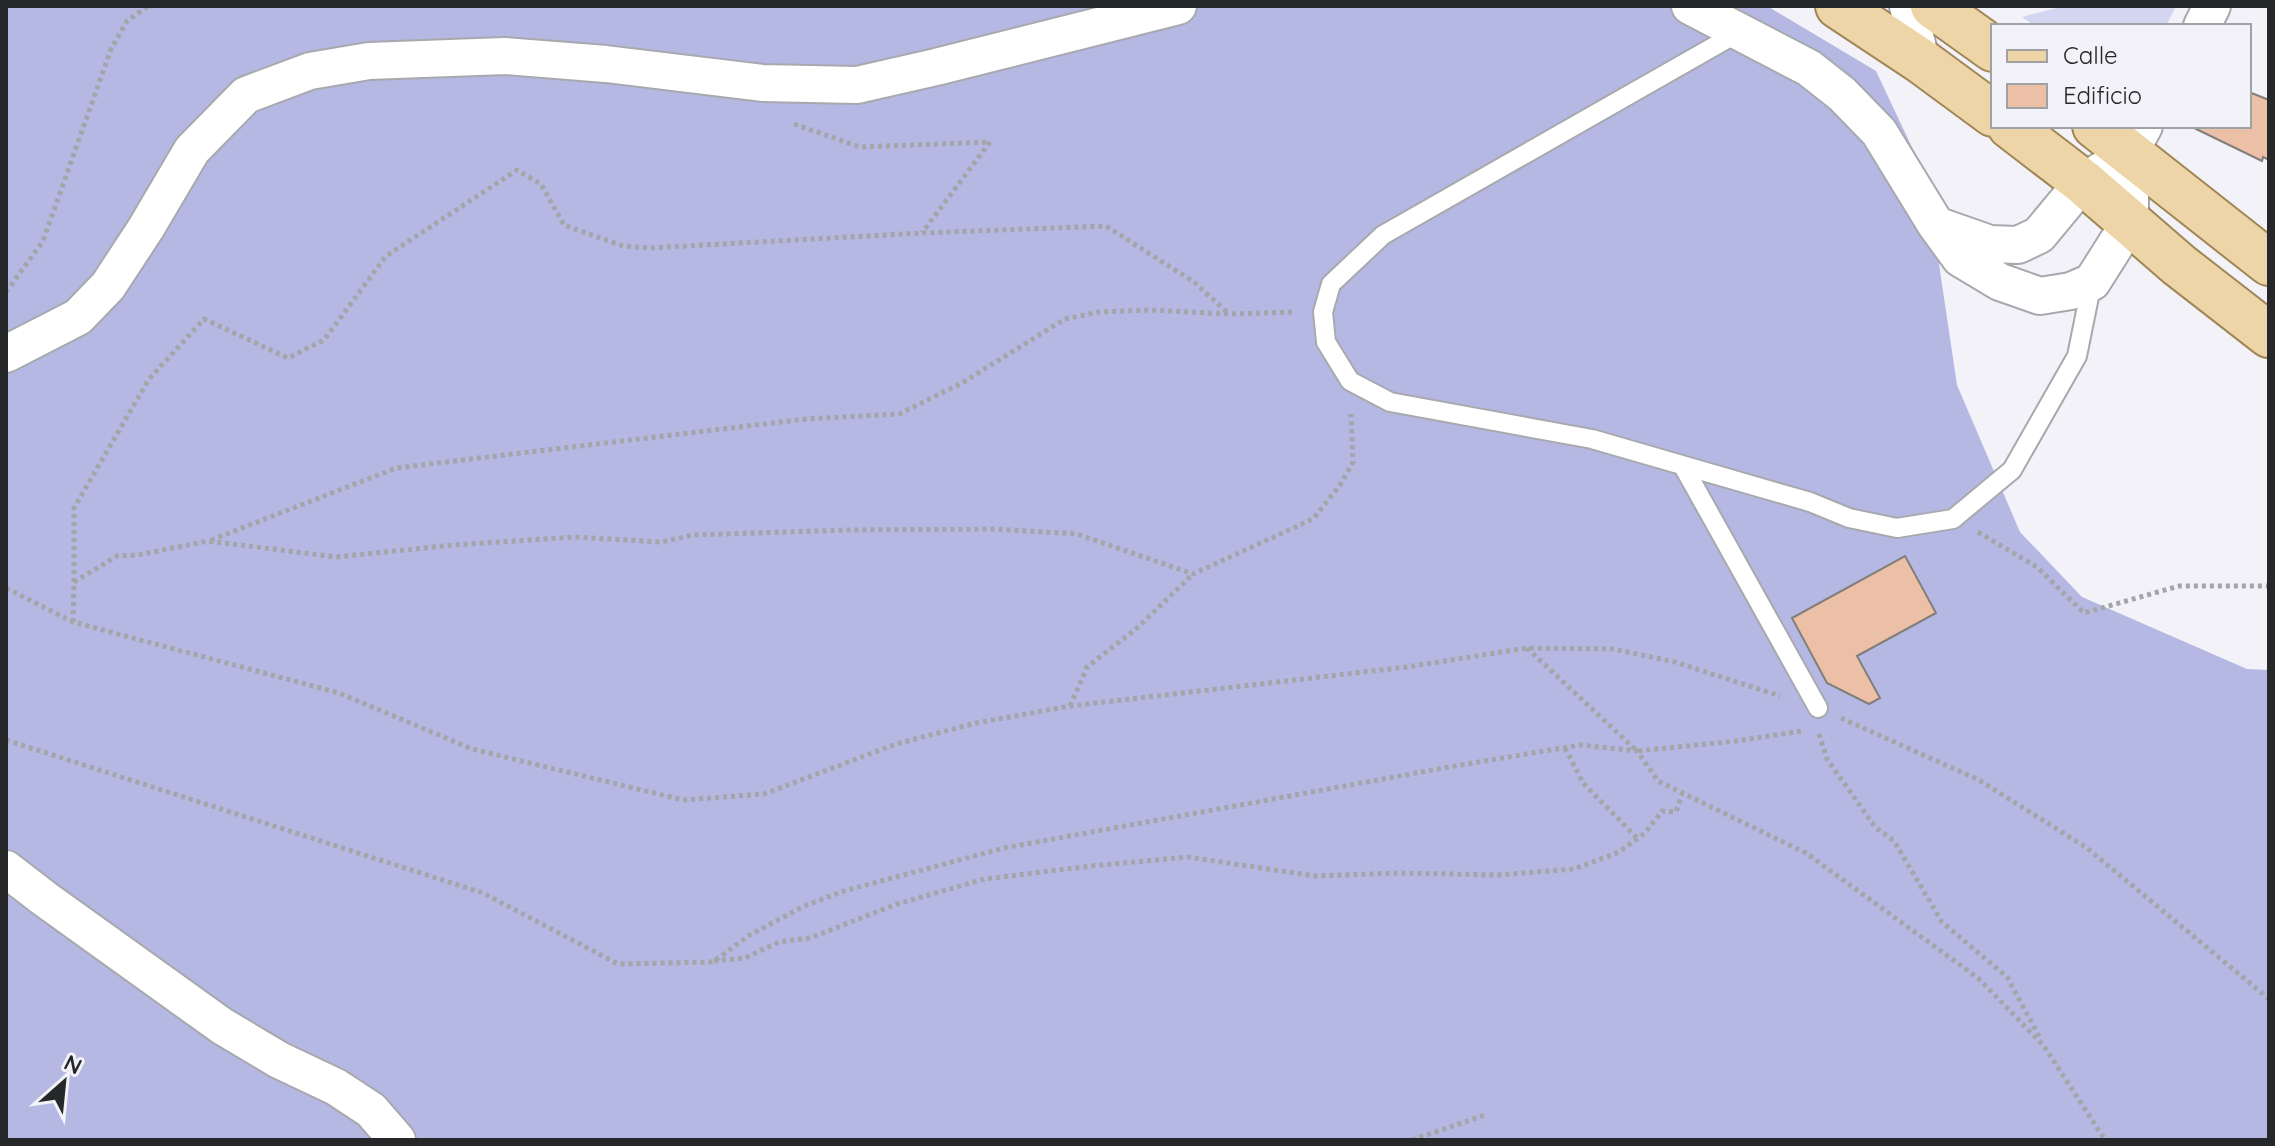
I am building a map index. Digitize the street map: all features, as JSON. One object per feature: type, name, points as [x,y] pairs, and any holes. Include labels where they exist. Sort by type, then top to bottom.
[{"type":"main road","points":[[1838,6],[1991,113]]},
{"type":"main road","points":[[1933,6],[1991,48]]},
{"type":"main road","points":[[2013,128],[2269,335]]},
{"type":"main road","points":[[2101,128],[2137,139],[2269,263]]},
{"type":"street","points":[[6,354],[78,317],[108,286],[192,150],[246,95],[310,71],[369,61],[505,56],[606,64],[762,83],[857,85],[1178,6]]},
{"type":"street","points":[[1690,6],[1809,68],[1842,94],[1879,132],[1960,258],[2000,282],[2040,296],[2071,291],[2092,282],[2130,222],[2137,139]]},
{"type":"street","points":[[1908,6],[1921,61]]},
{"type":"street","points":[[2203,24],[2212,6]]},
{"type":"street","points":[[1936,225],[1990,244],[2018,245],[2039,235],[2083,182],[2137,139]]},
{"type":"street","points":[[6,869],[222,1026],[279,1060],[336,1087],[371,1110],[397,1140]]},
{"type":"lane","points":[[1741,31],[1383,235],[1331,284],[1323,312],[1326,342],[1350,381],[1390,402],[1592,439],[1810,502],[1849,518],[1897,528],[1953,519],[2012,470],[2077,356],[2092,282]]},
{"type":"lane","points":[[1683,466],[1818,708]]},
{"type":"path","points":[[6,292],[43,241],[111,49],[127,21],[148,6]]},
{"type":"path","points":[[785,121],[860,147],[990,142],[922,233]]},
{"type":"path","points":[[73,622],[74,508],[149,379],[204,319],[288,358],[324,340],[386,256],[517,170],[541,184],[564,225],[623,246],[649,248],[1106,226],[1194,282],[1229,314]]},
{"type":"path","points":[[74,582],[117,556],[138,555],[208,541],[396,468],[806,419],[899,414],[962,383],[1065,319],[1150,310],[1229,314],[1323,312]]},
{"type":"path","points":[[1070,706],[1087,667],[1136,629],[1193,574],[1313,519],[1340,485],[1353,462],[1350,381]]},
{"type":"path","points":[[1953,519],[2037,567],[2084,613],[2179,586],[2269,586]]},
{"type":"path","points":[[208,541],[336,557],[575,537],[661,542],[709,534],[995,529],[1077,534],[1193,574]]},
{"type":"path","points":[[6,588],[73,622],[339,693],[472,749],[683,800],[764,794],[896,744],[976,723],[1070,706],[1407,667],[1527,648],[1613,649],[1675,662],[1818,708],[1979,780],[2087,848],[2269,999]]},
{"type":"path","points":[[1527,648],[1637,751],[1658,781],[1806,853],[1978,978],[2044,1046]]},
{"type":"path","points":[[713,962],[748,936],[804,906],[844,891],[1004,848],[1580,745],[1637,751],[1801,732],[1818,708]]},
{"type":"path","points":[[1818,708],[1818,732],[1827,759],[1875,827],[1894,841],[1942,922],[2007,977],[2044,1046],[2105,1140]]},
{"type":"path","points":[[6,740],[483,893],[618,964],[713,962],[745,958],[779,942],[810,938],[897,904],[985,879],[1188,857],[1315,876],[1398,873],[1498,875],[1574,869],[1619,852],[1645,833],[1662,811],[1676,812],[1682,794]]},
{"type":"path","points":[[1565,748],[1583,783],[1637,838]]},
{"type":"path","points":[[1412,1140],[1485,1115]]},
{"type":"shaded area","points":[[6,6],[1767,6],[1876,71],[1926,177],[1957,385],[2020,532],[2082,597],[2247,669],[2269,670],[2269,1140],[6,1140]]},
{"type":"shaded area","points":[[2064,6],[2176,6],[2167,24],[2032,24],[2022,17]]},
{"type":"building","points":[[2251,93],[2269,100],[2269,160],[2263,157],[2262,161],[2194,128],[2251,128]]},
{"type":"building","points":[[1905,556],[1936,613],[1857,656],[1880,698],[1869,704],[1827,683],[1792,618]]}]
